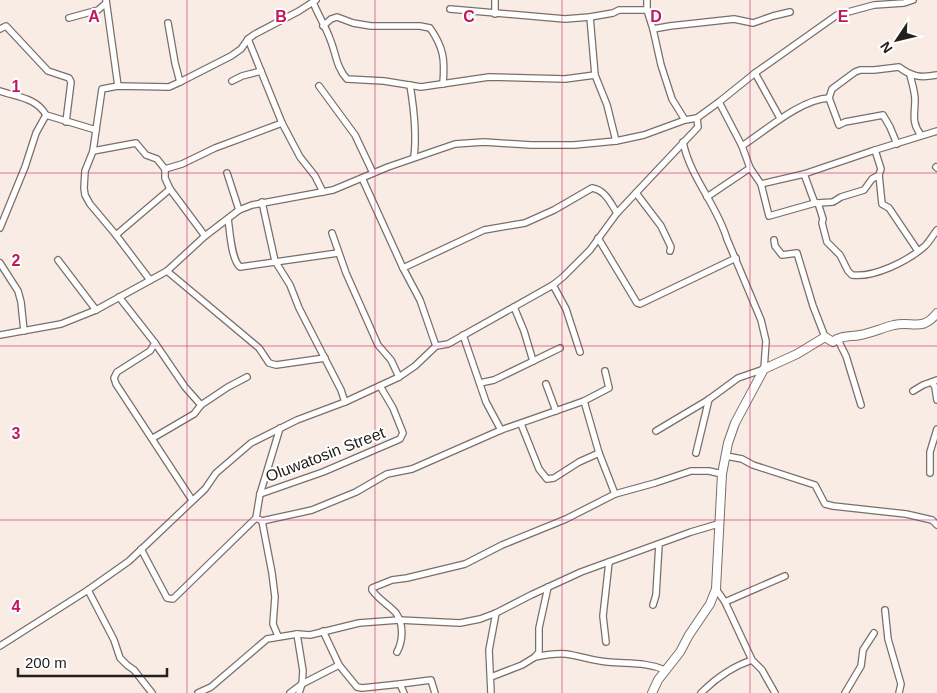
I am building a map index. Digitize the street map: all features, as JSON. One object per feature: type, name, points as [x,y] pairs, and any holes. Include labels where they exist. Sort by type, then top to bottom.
[{"type":"street","points":[[495,0],[495,14]]},
{"type":"street","points":[[647,0],[647,10],[672,99],[685,120]]},
{"type":"street","points":[[0,335],[61,324],[96,310],[167,271],[205,236],[239,210],[262,202],[301,197],[333,190],[414,157],[455,144],[468,142],[574,145],[616,141],[697,118],[755,73],[837,15],[873,2],[904,2],[913,0]]},
{"type":"street","points":[[150,280],[85,195],[85,170],[93,151],[101,106],[101,90],[118,86],[169,87],[231,56],[241,49],[248,39],[255,34],[314,1],[330,39],[334,56],[342,74],[347,79],[384,81],[422,87],[489,77],[565,79],[595,75]]},
{"type":"street","points":[[69,18],[98,10],[106,2]]},
{"type":"street","points":[[106,2],[118,86]]},
{"type":"street","points":[[450,9],[565,19],[590,17],[613,13],[618,10],[647,10]]},
{"type":"street","points":[[653,29],[734,19],[753,23],[790,12]]},
{"type":"street","points":[[323,26],[331,19],[337,17],[353,23],[371,26],[420,26],[430,28],[444,54],[443,84]]},
{"type":"street","points":[[590,17],[595,75],[607,105],[616,141]]},
{"type":"street","points":[[168,23],[180,82]]},
{"type":"street","points":[[0,29],[6,26],[48,71],[69,78],[71,82],[66,122]]},
{"type":"street","points":[[248,39],[282,123],[300,157],[315,176],[323,192]]},
{"type":"street","points":[[897,144],[883,116],[845,122],[839,125],[829,98],[832,89],[860,70],[899,67],[910,75],[937,75]]},
{"type":"street","points":[[232,81],[261,71]]},
{"type":"street","points":[[755,73],[780,118]]},
{"type":"street","points":[[910,75],[915,101],[914,120],[921,135]]},
{"type":"street","points":[[410,85],[414,108],[414,157]]},
{"type":"street","points":[[320,86],[354,135],[373,174]]},
{"type":"street","points":[[0,91],[32,101],[44,110],[46,116],[36,133],[25,167],[0,228]]},
{"type":"street","points":[[742,146],[771,127],[780,118],[816,100],[829,98]]},
{"type":"street","points":[[719,102],[742,146],[750,168],[761,184],[769,216],[816,203],[832,202],[841,197],[864,190],[872,178],[879,175]]},
{"type":"street","points":[[46,116],[96,130]]},
{"type":"street","points":[[0,646],[88,590],[129,561],[205,489],[216,473],[252,443],[280,428],[345,402],[399,377],[415,366],[436,346],[448,344],[553,285],[590,250],[617,213],[698,127],[697,118]]},
{"type":"street","points":[[165,169],[182,164],[208,151],[282,123]]},
{"type":"street","points":[[761,184],[804,174],[937,131]]},
{"type":"street","points":[[652,693],[665,670],[680,652],[689,634],[710,604],[716,589],[722,474],[735,422],[764,369],[766,341],[762,320],[723,225],[687,158],[683,142]]},
{"type":"street","points":[[93,151],[136,143],[146,155],[157,160],[165,169],[165,178],[170,189],[205,236]]},
{"type":"street","points":[[875,150],[880,169],[882,204],[889,208],[918,251]]},
{"type":"street","points":[[707,197],[750,168]]},
{"type":"street","points":[[228,173],[239,210]]},
{"type":"street","points":[[804,174],[823,219],[822,223],[827,242],[840,255],[852,275],[879,272],[918,251],[927,244],[937,230]]},
{"type":"street","points":[[362,178],[403,268],[420,300],[436,346]]},
{"type":"street","points":[[403,268],[484,230],[525,223],[554,210],[592,188],[604,192],[617,213]]},
{"type":"street","points":[[116,235],[170,189]]},
{"type":"street","points":[[636,193],[661,226],[672,247],[670,251]]},
{"type":"street","points":[[262,202],[275,261],[294,294],[299,308],[341,390],[345,402]]},
{"type":"street","points":[[228,218],[234,257],[237,265],[243,268],[275,261],[295,260],[338,253]]},
{"type":"street","points":[[332,233],[346,273],[378,345],[391,360],[399,377]]},
{"type":"street","points":[[598,238],[637,303],[666,293],[736,258]]},
{"type":"street","points":[[774,240],[775,246],[782,255],[797,254],[825,337],[833,342],[837,338],[860,335],[896,325],[914,326],[931,321],[937,313]]},
{"type":"street","points":[[58,260],[96,310]]},
{"type":"street","points":[[0,263],[18,291],[24,331]]},
{"type":"street","points":[[167,271],[259,348],[269,363],[276,365],[325,358]]},
{"type":"street","points":[[553,285],[566,309],[580,352]]},
{"type":"street","points":[[119,297],[186,387],[202,405]]},
{"type":"street","points":[[514,307],[533,361]]},
{"type":"street","points":[[463,335],[486,402],[502,430]]},
{"type":"street","points":[[656,431],[709,399],[738,378],[797,354],[825,337]]},
{"type":"street","points":[[837,338],[846,356],[861,405]]},
{"type":"street","points":[[155,343],[150,351],[117,372],[114,378],[116,384],[192,500]]},
{"type":"street","points":[[480,383],[494,380],[560,348]]},
{"type":"street","points":[[141,549],[167,598],[173,599],[259,519],[312,510],[356,492],[388,474],[412,469],[502,430],[584,401],[609,388],[605,371]]},
{"type":"street","points":[[153,438],[194,414],[202,405],[228,387],[247,377]]},
{"type":"street","points":[[914,391],[934,381],[937,400]]},
{"type":"street","points":[[546,384],[556,411]]},
{"type":"street","name":"Oluwatosin Street","points":[[260,494],[323,472],[400,439],[402,433],[396,416],[380,386]]},
{"type":"street","points":[[696,453],[709,399]]},
{"type":"street","points":[[584,401],[599,453],[615,494]]},
{"type":"street","points":[[521,424],[539,469],[547,479],[554,478],[579,462],[599,453]]},
{"type":"street","points":[[278,636],[273,624],[275,597],[259,519],[260,494],[280,428]]},
{"type":"street","points":[[930,473],[930,452],[937,429]]},
{"type":"street","points":[[726,456],[742,459],[753,465],[815,485],[825,504],[906,514],[932,520],[937,525]]},
{"type":"street","points":[[396,652],[402,644],[399,620],[394,611],[375,595],[372,588],[392,580],[465,564],[502,545],[566,519],[615,494],[691,471],[709,471],[722,474]]},
{"type":"street","points":[[198,693],[211,690],[267,639],[297,634],[310,635],[359,623],[399,620],[460,623],[480,619],[581,572],[718,524]]},
{"type":"street","points":[[653,604],[656,595],[659,544]]},
{"type":"street","points":[[606,642],[604,616],[609,562]]},
{"type":"street","points":[[725,602],[785,576]]},
{"type":"street","points":[[535,657],[539,652],[539,628],[545,608],[548,587]]},
{"type":"street","points":[[716,589],[725,602],[752,660],[762,670],[775,693]]},
{"type":"street","points":[[88,590],[114,640],[120,658],[134,670],[152,693]]},
{"type":"street","points":[[885,610],[888,639],[901,684],[899,693]]},
{"type":"street","points":[[491,693],[489,650],[496,613]]},
{"type":"street","points":[[323,631],[339,666],[357,687],[431,680],[435,693]]},
{"type":"street","points":[[845,693],[861,666],[863,650],[874,633]]},
{"type":"street","points":[[297,634],[302,670],[302,684],[299,693]]},
{"type":"street","points":[[491,677],[535,657],[552,654],[566,654],[609,662],[636,662],[653,665],[665,670]]},
{"type":"street","points":[[701,693],[714,680],[734,666],[752,660]]},
{"type":"street","points":[[290,693],[302,684],[339,666]]},
{"type":"street","points":[[400,684],[404,693]]}]
